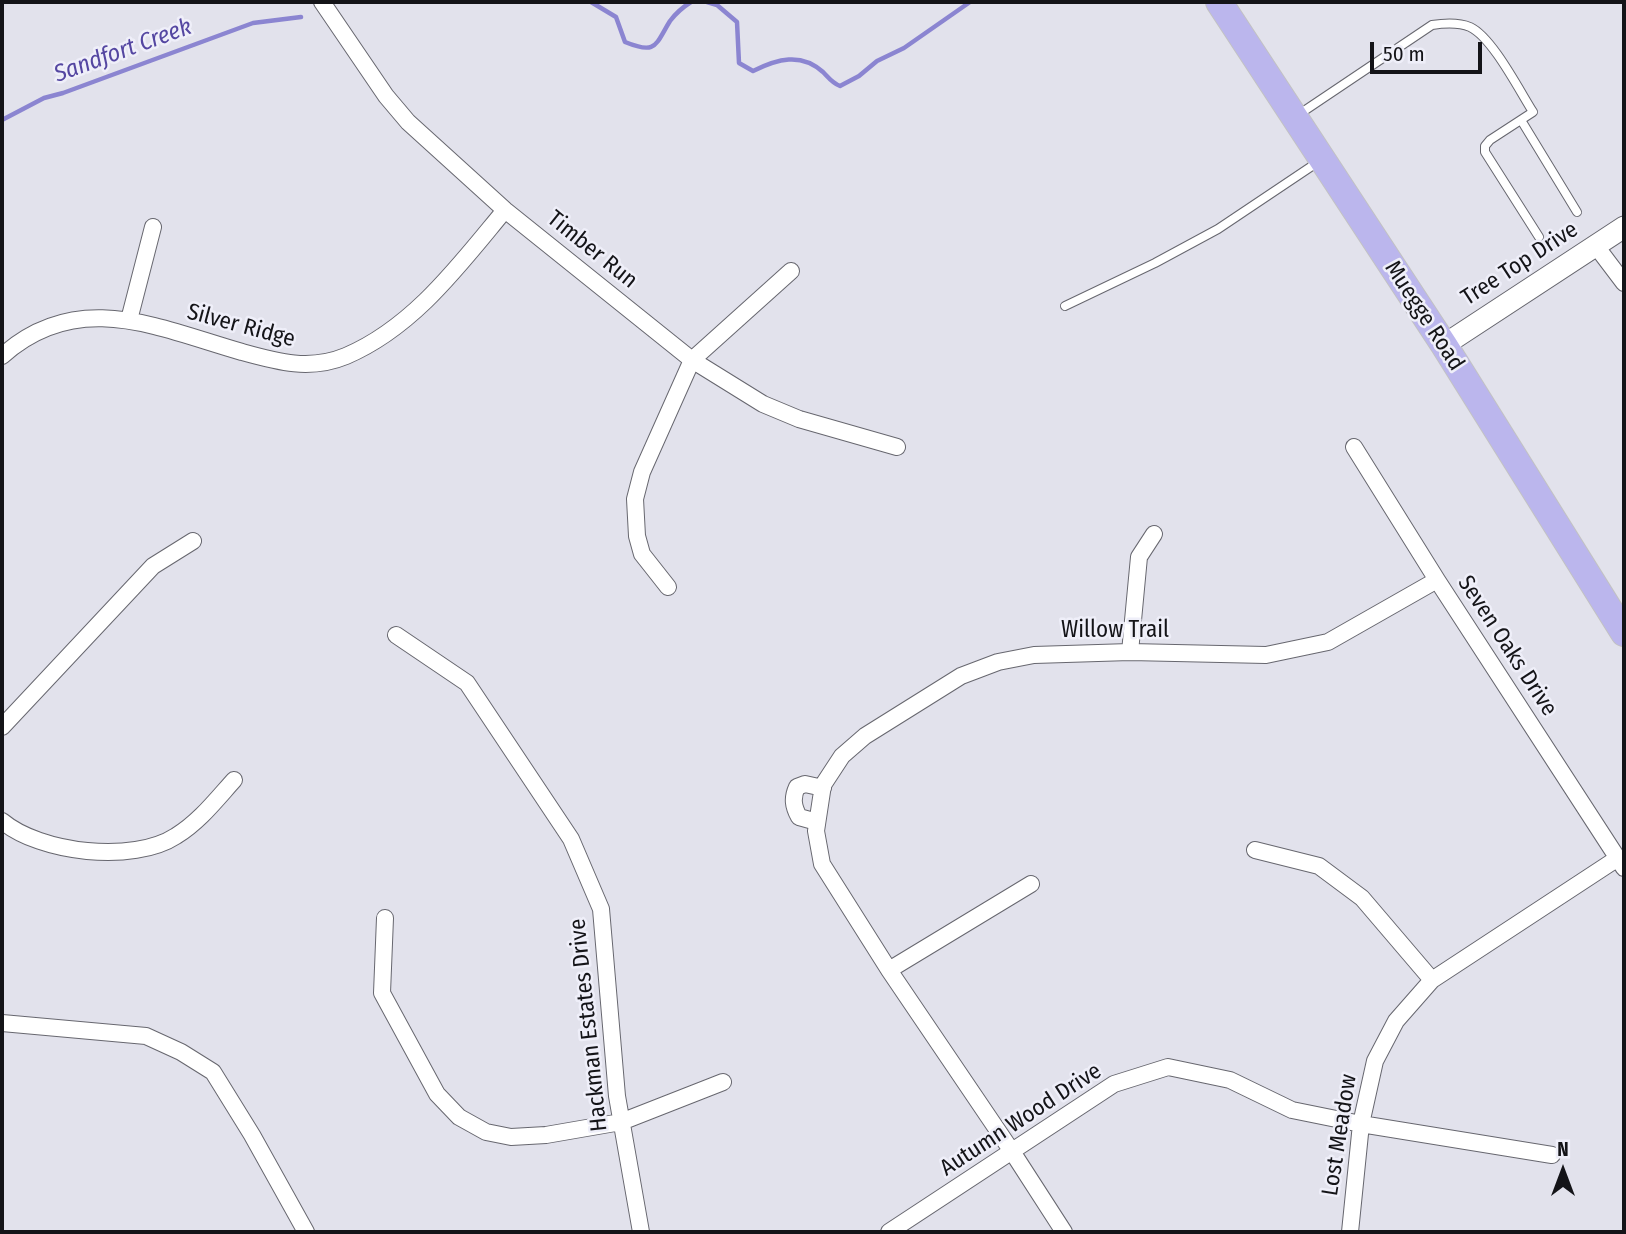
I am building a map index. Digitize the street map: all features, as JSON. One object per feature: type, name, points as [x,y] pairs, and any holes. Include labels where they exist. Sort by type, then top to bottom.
[{"type":"main road","name":"Muegge Road","points":[[1219,2],[1444,345],[1624,633]]},
{"type":"street","name":"Timber Run","points":[[321,2],[379,87],[408,122],[505,209],[692,360],[764,404],[799,419],[897,447]]},
{"type":"street","name":"Silver Ridge","points":[[2,356],[22,338],[49,326],[74,319],[101,317],[129,320],[274,361],[299,365],[323,363],[347,355],[412,313],[444,282],[505,209]]},
{"type":"street","name":"Tree Top Drive","points":[[1444,345],[1624,226]]},
{"type":"street","points":[[129,320],[153,227]]},
{"type":"street","points":[[1596,246],[1624,283]]},
{"type":"street","points":[[668,586],[642,554],[637,536],[635,499],[642,472],[692,360],[791,271]]},
{"type":"street","name":"Seven Oaks Drive","points":[[1354,447],[1437,580],[1620,860]]},
{"type":"street","points":[[1130,652],[1139,557],[1154,534]]},
{"type":"street","points":[[2,727],[153,566],[193,541]]},
{"type":"street","name":"Willow Trail","points":[[1064,1232],[889,970],[822,864],[816,831],[823,788],[842,756],[865,736],[961,676],[998,662],[1034,654],[1130,652],[1266,655],[1328,642],[1437,580]]},
{"type":"street","name":"Hackman Estates Drive","points":[[396,635],[467,683],[571,839],[601,909],[617,1096],[641,1232]]},
{"type":"street","points":[[2,821],[12,829],[43,841],[75,849],[123,852],[147,848],[174,838],[199,819],[234,780]]},
{"type":"street","points":[[817,822],[799,817],[794,807],[793,795],[797,787],[805,784],[823,788]]},
{"type":"street","points":[[1255,850],[1319,866],[1362,898],[1432,980],[1620,860],[1624,836]]},
{"type":"street","points":[[889,970],[1031,884]]},
{"type":"street","points":[[385,918],[382,993],[437,1094],[459,1116],[486,1132],[511,1137],[546,1135],[621,1122],[723,1082]]},
{"type":"street","name":"Lost Meadow","points":[[1350,1232],[1361,1124],[1375,1061],[1396,1021],[1432,980]]},
{"type":"street","points":[[2,1023],[146,1036],[181,1052],[213,1072],[306,1232]]},
{"type":"street","name":"Autumn Wood Drive","points":[[889,1232],[1013,1153],[1114,1084],[1168,1067],[1230,1080],[1292,1110],[1552,1155]]},
{"type":"lane","points":[[1295,117],[1432,24],[1449,23],[1470,27],[1485,37],[1533,112],[1490,140],[1485,146],[1485,152],[1539,237]]},
{"type":"lane","points":[[1521,120],[1577,212]]},
{"type":"lane","points":[[1065,306],[1219,229],[1322,159]]},
{"type":"waterway","name":"Sandfort Creek","points":[[591,2],[616,17],[625,42],[643,48],[658,42],[672,18],[691,2]]},
{"type":"waterway","name":"Sandfort Creek","points":[[707,2],[717,5],[737,22],[739,63],[753,71],[771,63],[798,60],[815,66],[840,86],[859,76],[877,61],[904,48],[970,2]]},
{"type":"waterway","name":"Sandfort Creek","points":[[2,120],[44,98],[253,23],[301,17]]}]
